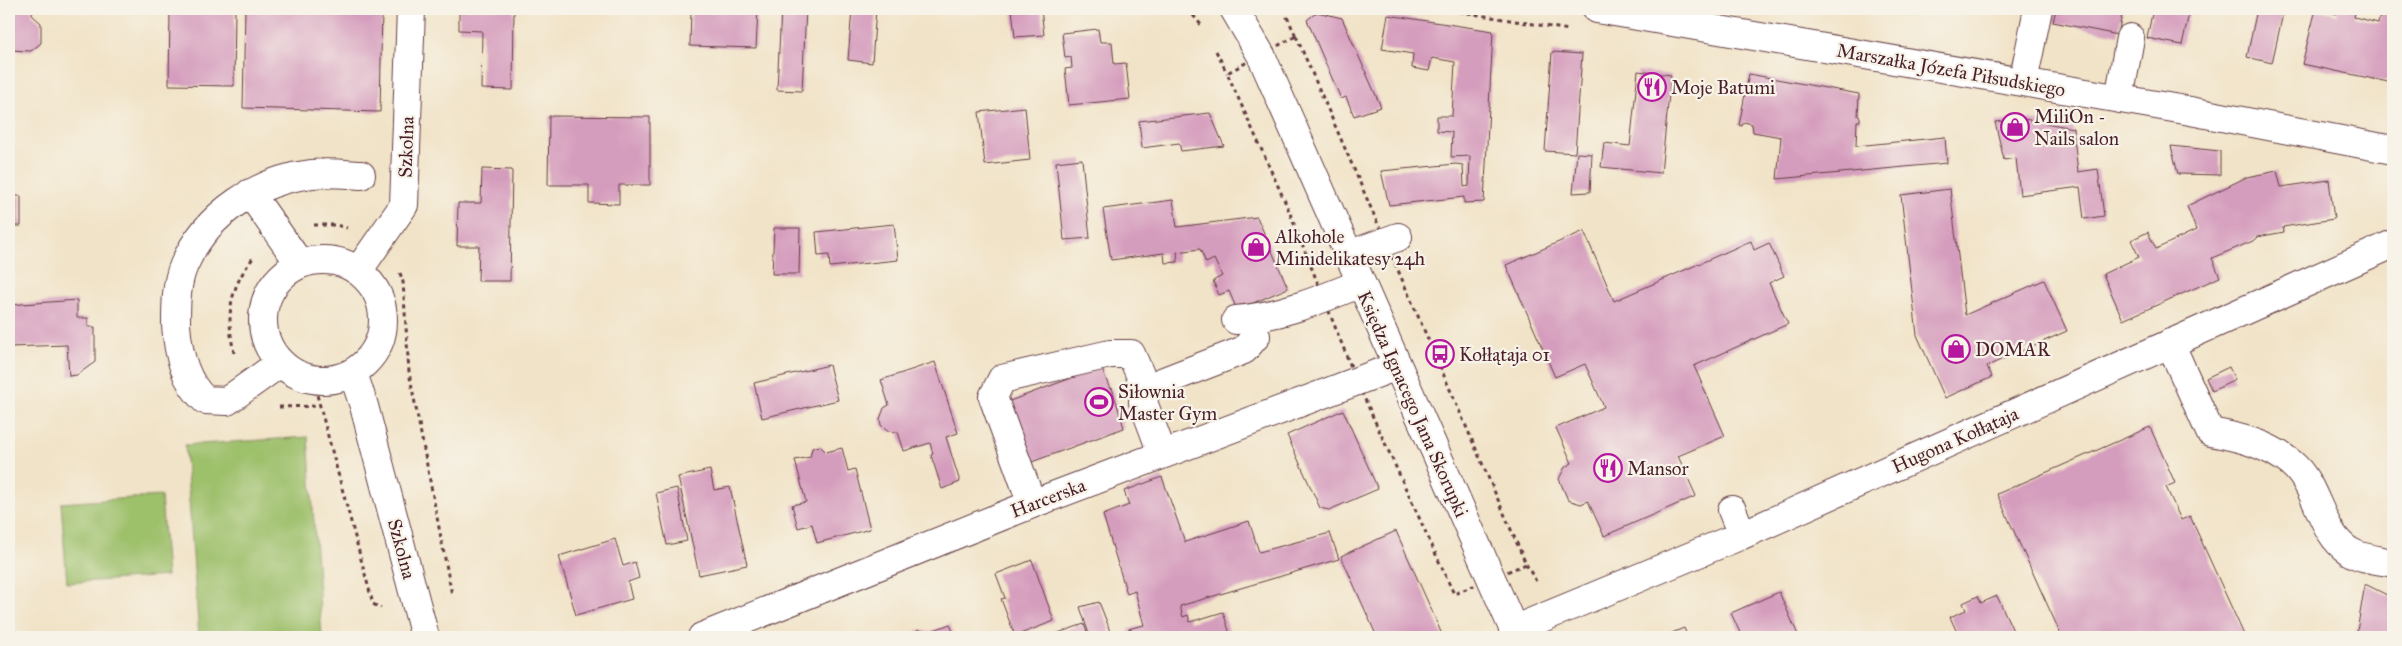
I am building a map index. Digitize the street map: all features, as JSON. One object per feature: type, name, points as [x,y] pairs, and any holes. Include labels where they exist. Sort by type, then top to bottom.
[{"type":"street","name":"Szkolna","points":[[358,271],[404,205],[411,9]]},
{"type":"street","name":"Księdza Ignacego Jana Skorupki","points":[[1234,9],[1261,55],[1515,634]]},
{"type":"street","name":"Marszałka Józefa Piłsudskiego","points":[[1597,9],[2119,99],[2393,150]]},
{"type":"street","points":[[2023,82],[2038,9]]},
{"type":"street","points":[[2119,99],[2130,38]]},
{"type":"street","points":[[280,363],[227,400],[205,400],[195,391],[179,351],[176,308],[178,285],[184,265],[208,228],[223,212],[250,193],[286,179],[312,174],[361,175]]},
{"type":"street","points":[[250,193],[300,264]]},
{"type":"street","points":[[1348,254],[1398,236]]},
{"type":"street","name":"Hugona Kołłątaja","points":[[1515,634],[1742,535],[2393,244]]},
{"type":"street","points":[[326,260],[343,263],[358,271],[371,283],[380,298],[383,324],[377,349],[367,363],[353,374],[337,380],[313,380],[303,378],[280,363],[275,358],[267,342],[262,326],[269,292],[279,278],[300,264],[326,260]]},
{"type":"street","points":[[1146,388],[1244,350],[1246,328],[1266,317],[1319,301],[1361,283]]},
{"type":"street","points":[[2170,343],[2210,432],[2250,439],[2292,464],[2311,489],[2322,515],[2340,544],[2350,552],[2393,563]]},
{"type":"street","points":[[1032,504],[993,398],[1002,379],[1110,354],[1131,354],[1146,388],[1143,402],[1162,453]]},
{"type":"street","name":"Harcerska","points":[[702,637],[1162,453],[1396,366]]},
{"type":"street","name":"Szkolna","points":[[353,374],[364,406],[425,637]]},
{"type":"street","points":[[1732,510],[1742,535]]},
{"type":"path","points":[[1188,9],[1203,27]]},
{"type":"path","points":[[1288,9],[1287,18],[1296,36]]},
{"type":"path","points":[[1212,44],[1227,73]]},
{"type":"path","points":[[313,380],[373,604],[387,611]]},
{"type":"green space","points":[[308,437],[322,637],[199,637],[185,445]]},
{"type":"green space","points":[[161,496],[167,576],[67,583],[61,503]]},
{"type":"building","points":[[9,9],[33,9],[32,15],[41,23],[41,43],[31,51],[9,50]]},
{"type":"building","points":[[170,9],[235,9],[234,86],[169,85]]},
{"type":"building","points":[[245,9],[382,9],[380,112],[243,108]]},
{"type":"building","points":[[459,9],[514,9],[513,90],[481,89],[482,31],[459,30]]},
{"type":"building","points":[[691,9],[758,9],[756,48],[690,46]]},
{"type":"building","points":[[781,9],[806,9],[802,91],[777,90]]},
{"type":"building","points":[[852,9],[876,9],[872,63],[848,60]]},
{"type":"building","points":[[1012,9],[1041,9],[1044,35],[1015,37]]},
{"type":"building","points":[[2056,9],[2123,9],[2118,35],[2053,22]]},
{"type":"building","points":[[2153,9],[2190,9],[2182,45],[2147,38]]},
{"type":"building","points":[[2257,9],[2284,9],[2272,63],[2247,57]]},
{"type":"building","points":[[2316,9],[2337,14],[2338,9],[2356,9],[2354,17],[2378,23],[2382,9],[2393,12],[2393,83],[2302,64]]},
{"type":"building","points":[[1317,12],[1342,18],[1381,107],[1354,116],[1346,97],[1341,99],[1307,20]]},
{"type":"building","points":[[1388,15],[1493,31],[1484,202],[1464,203],[1464,197],[1389,205],[1381,171],[1456,164],[1463,165],[1464,187],[1469,186],[1470,156],[1451,157],[1452,132],[1437,131],[1437,116],[1452,116],[1455,62],[1432,58],[1429,71],[1412,68],[1413,54],[1382,49]]},
{"type":"building","points":[[1098,29],[1100,42],[1112,42],[1114,64],[1126,63],[1130,99],[1069,105],[1065,69],[1072,68],[1071,57],[1065,58],[1062,33]]},
{"type":"building","points":[[1552,52],[1582,54],[1575,153],[1545,151]]},
{"type":"building","points":[[1638,71],[1671,75],[1661,173],[1601,167],[1604,143],[1630,146]]},
{"type":"building","points":[[1749,74],[1859,94],[1858,116],[1860,121],[1857,121],[1856,146],[1945,137],[1947,163],[1777,179],[1781,137],[1753,132],[1752,124],[1744,122],[1742,126],[1739,125]]},
{"type":"building","points":[[1025,107],[1030,160],[985,165],[979,112]]},
{"type":"building","points":[[1210,113],[1224,146],[1181,151],[1179,143],[1142,148],[1139,121]]},
{"type":"building","points":[[549,116],[650,117],[650,185],[619,185],[619,204],[589,203],[589,185],[548,185]]},
{"type":"building","points":[[2024,119],[2073,128],[2078,172],[2098,169],[2104,216],[2084,219],[2080,187],[2020,195],[2016,158],[2004,160],[1995,122]]},
{"type":"building","points":[[2171,146],[2220,151],[2220,175],[2178,174]]},
{"type":"building","points":[[1577,153],[1592,154],[1590,192],[1573,193]]},
{"type":"building","points":[[1082,159],[1090,238],[1064,240],[1056,162]]},
{"type":"building","points":[[482,169],[512,170],[510,281],[478,281],[479,246],[457,246],[458,203],[481,203]]},
{"type":"building","points":[[2277,171],[2281,187],[2329,180],[2334,219],[2283,227],[2284,232],[2257,237],[2253,241],[2212,258],[2220,277],[2123,320],[2103,274],[2139,257],[2131,240],[2148,232],[2156,249],[2196,230],[2187,206],[2247,177]]},
{"type":"building","points":[[1950,189],[1965,315],[2044,280],[2067,331],[1987,366],[1992,377],[1945,398],[1917,335],[1901,195]]},
{"type":"building","points":[[9,196],[21,196],[21,226],[9,226]]},
{"type":"building","points":[[1173,200],[1177,227],[1257,217],[1288,288],[1237,310],[1229,291],[1219,295],[1213,281],[1222,276],[1214,259],[1206,263],[1200,249],[1177,252],[1178,262],[1165,263],[1164,253],[1111,260],[1103,209]]},
{"type":"building","points":[[894,224],[898,260],[830,267],[829,255],[818,256],[816,232]]},
{"type":"building","points":[[774,228],[800,228],[799,274],[772,274]]},
{"type":"building","points":[[1584,231],[1614,301],[1751,241],[1754,250],[1769,243],[1784,276],[1769,283],[1788,324],[1694,366],[1725,436],[1678,456],[1696,496],[1604,536],[1588,501],[1581,504],[1568,500],[1559,479],[1565,467],[1572,463],[1556,428],[1604,407],[1585,364],[1555,377],[1506,265]]},
{"type":"building","points":[[77,300],[77,318],[88,318],[88,327],[95,327],[95,362],[77,375],[69,376],[67,345],[9,347],[9,305]]},
{"type":"building","points":[[935,362],[958,433],[946,437],[960,482],[942,489],[931,455],[933,454],[930,443],[904,451],[898,432],[887,431],[881,425],[880,419],[884,408],[889,405],[881,380]]},
{"type":"building","points":[[829,365],[838,400],[762,418],[754,383]]},
{"type":"building","points":[[1101,367],[1110,389],[1112,388],[1124,428],[1029,463],[1007,402]]},
{"type":"building","points":[[2229,367],[2235,380],[2212,391],[2206,378]]},
{"type":"building","points":[[1343,410],[1378,489],[1329,510],[1320,508],[1287,435]]},
{"type":"building","points":[[2150,427],[2175,483],[2166,487],[2181,520],[2190,516],[2245,637],[2062,637],[1997,494]]},
{"type":"building","points":[[820,446],[826,452],[842,448],[848,471],[855,469],[870,529],[817,543],[812,524],[798,528],[792,505],[806,502],[795,460],[810,457],[812,448]]},
{"type":"building","points":[[710,470],[714,490],[730,487],[747,565],[699,575],[678,477]]},
{"type":"building","points":[[1162,477],[1185,542],[1249,521],[1259,552],[1330,533],[1339,559],[1180,606],[1183,617],[1188,615],[1190,622],[1223,612],[1231,637],[1131,637],[1128,629],[1144,625],[1135,591],[1127,594],[1103,515],[1129,505],[1124,491]]},
{"type":"building","points":[[677,488],[687,541],[667,545],[656,493]]},
{"type":"building","points":[[1396,531],[1443,637],[1377,637],[1341,556]]},
{"type":"building","points":[[615,539],[623,566],[635,562],[639,578],[628,582],[632,599],[576,615],[559,556]]},
{"type":"building","points":[[1032,560],[1054,621],[1015,636],[1001,599],[1005,598],[996,574]]},
{"type":"building","points":[[2365,584],[2393,598],[2393,637],[2356,637]]},
{"type":"building","points":[[1779,592],[1799,637],[1742,637],[1731,613]]},
{"type":"building","points":[[1978,596],[1981,603],[1997,596],[2016,637],[1959,637],[1950,617],[1966,610],[1963,603]]},
{"type":"building","points":[[1099,602],[1111,637],[1091,637],[1088,631],[1080,607]]},
{"type":"building","points":[[950,624],[955,637],[912,637],[918,630],[929,632]]},
{"type":"building","points":[[1084,624],[1089,637],[1053,637],[1052,635]]},
{"type":"building","points":[[1684,628],[1688,637],[1662,637]]},
{"type":"place","name":"Moje Batumi","points":[[1652,87]]},
{"type":"place","name":"MiliOn - Nails salon","points":[[2015,127]]},
{"type":"place","name":"Alkohole Minidelikatesy 24h","points":[[1256,247]]},
{"type":"place","name":"DOMAR","points":[[1956,349]]},
{"type":"place","name":"Kołłątaja 01","points":[[1440,354]]},
{"type":"place","name":"Siłownia Master Gym","points":[[1099,402]]},
{"type":"place","name":"Mansor","points":[[1608,468]]}]
